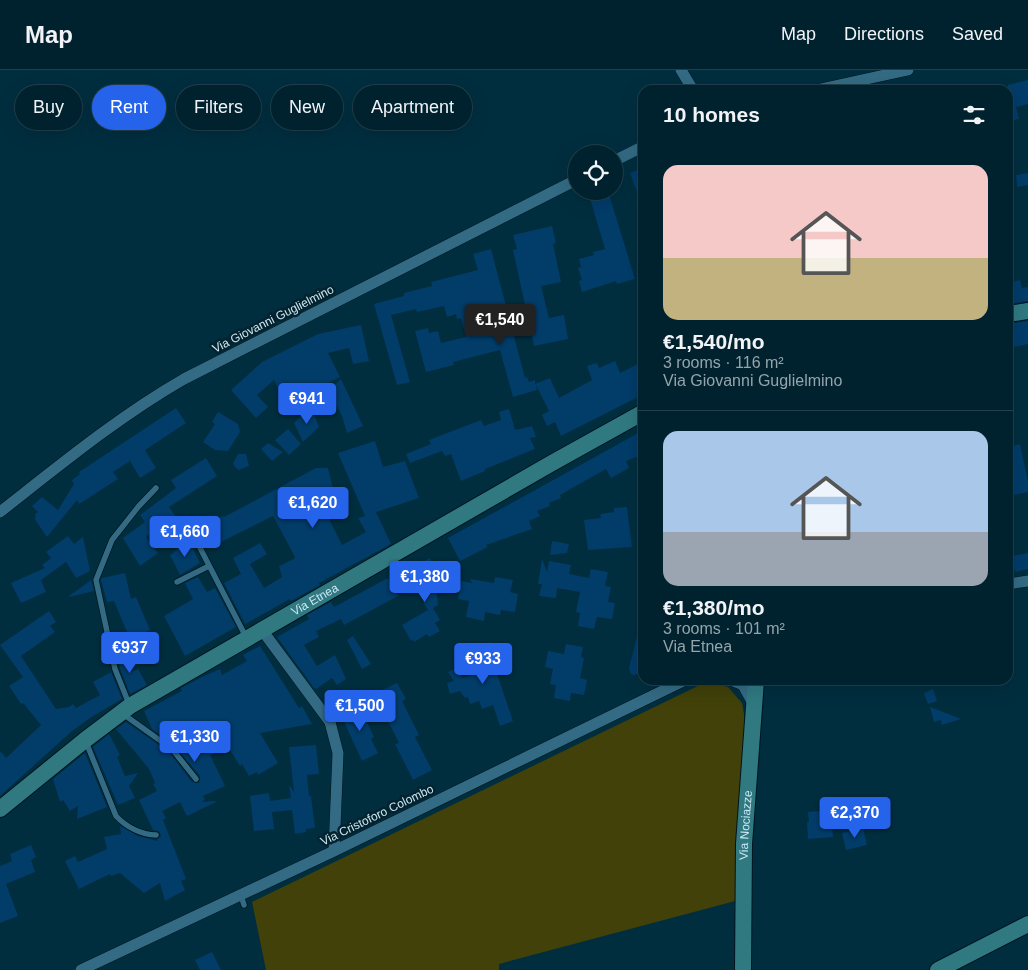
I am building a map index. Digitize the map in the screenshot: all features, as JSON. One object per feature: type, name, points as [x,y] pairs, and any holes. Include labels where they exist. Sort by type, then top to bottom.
[{"type":"main road","points":[[1013,313],[1028,311]]},
{"type":"main road","name":"Via Etnea","points":[[0,809],[125,710],[638,415]]},
{"type":"main road","name":"Via Nociazze","points":[[743,970],[744,844],[754,705],[751,685]]},
{"type":"main road","points":[[938,970],[1028,924]]},
{"type":"street","points":[[681,70],[689,85]]},
{"type":"street","points":[[839,85],[908,70]]},
{"type":"street","points":[[623,156],[638,149]]},
{"type":"street","name":"Via Giovanni Guglielmino","points":[[0,512],[95,437],[154,396],[568,184]]},
{"type":"street","points":[[1013,583],[1028,581]]},
{"type":"street","points":[[262,630],[330,722],[338,753],[334,851]]},
{"type":"street","name":"Via Cristoforo Colombo","points":[[81,970],[242,900],[334,851],[676,685]]},
{"type":"lane","points":[[156,488],[132,514],[112,540],[96,580],[125,710],[172,749],[196,779]]},
{"type":"lane","points":[[197,542],[247,639]]},
{"type":"lane","points":[[177,582],[209,566]]},
{"type":"lane","points":[[85,740],[116,816],[122,823],[147,835],[156,834]]},
{"type":"shaded area","points":[[700,685],[728,687],[742,703],[745,743],[739,900],[499,964],[499,970],[266,970],[252,902]]},
{"type":"building","points":[[1028,80],[1028,104],[1016,107],[1019,119],[1013,120],[1013,85],[1008,85]]},
{"type":"building","points":[[638,170],[638,195],[630,173]]},
{"type":"building","points":[[1028,173],[1028,185],[1017,187],[1016,175]]},
{"type":"building","points":[[590,200],[611,200],[635,279],[617,284],[616,281],[582,292],[579,281],[582,280],[578,268],[581,267],[579,259],[594,255],[593,252],[605,249]]},
{"type":"building","points":[[552,226],[556,243],[553,244],[561,282],[541,286],[549,318],[564,315],[568,339],[534,346],[513,250],[517,249],[513,235]]},
{"type":"building","points":[[491,249],[525,378],[527,377],[529,382],[535,380],[535,384],[550,378],[559,398],[592,380],[587,366],[597,363],[599,368],[615,361],[620,373],[638,364],[638,397],[561,436],[555,422],[547,426],[542,415],[549,411],[536,385],[537,390],[513,397],[500,350],[453,362],[454,365],[426,372],[415,331],[428,328],[429,333],[438,331],[441,343],[466,337],[461,318],[457,319],[456,314],[447,317],[444,306],[417,312],[416,309],[391,315],[410,382],[397,385],[374,304],[404,296],[404,293],[432,286],[431,282],[478,270],[473,254]]},
{"type":"building","points":[[1020,280],[1022,288],[1028,287],[1028,301],[1014,303],[1013,282]]},
{"type":"building","points":[[1028,321],[1028,344],[1013,347],[1013,323]]},
{"type":"building","points":[[361,325],[369,361],[353,364],[349,348],[328,353],[340,377],[289,403],[285,403],[274,380],[257,395],[268,407],[256,418],[231,390],[262,362],[318,334]]},
{"type":"building","points":[[341,379],[363,426],[347,433],[342,416],[328,391]]},
{"type":"building","points":[[311,407],[319,427],[303,442],[294,423]]},
{"type":"building","points":[[176,408],[186,423],[145,450],[156,468],[140,478],[130,461],[113,472],[118,479],[79,504],[77,500],[47,537],[34,518],[38,512],[32,506],[42,497],[58,510],[74,484],[72,480],[80,474],[79,472]]},
{"type":"building","points":[[509,409],[515,430],[532,426],[536,437],[530,438],[535,449],[461,481],[451,454],[445,456],[442,451],[410,463],[406,454],[431,444],[429,440],[481,420],[484,426],[501,420],[499,412]]},
{"type":"building","points":[[218,412],[238,424],[240,432],[228,451],[215,450],[203,442],[215,424],[212,422]]},
{"type":"building","points":[[288,429],[301,444],[289,455],[275,440]]},
{"type":"building","points":[[638,433],[638,456],[626,461],[629,468],[611,478],[606,469],[560,495],[561,498],[549,503],[550,506],[537,511],[540,516],[529,521],[532,529],[486,545],[488,547],[460,561],[448,538]]},
{"type":"building","points":[[375,441],[383,467],[405,461],[419,498],[376,512],[391,544],[319,583],[320,585],[291,601],[290,599],[245,624],[224,583],[241,574],[233,558],[260,543],[267,554],[250,564],[264,588],[282,577],[279,566],[295,557],[273,516],[213,546],[203,526],[224,517],[316,468],[328,468],[336,501],[329,505],[335,516],[329,519],[342,545],[366,532],[358,518],[365,516],[338,453]]},
{"type":"building","points":[[268,443],[283,452],[272,461],[261,449]]},
{"type":"building","points":[[1020,444],[1028,482],[1028,492],[1013,495],[1013,446]]},
{"type":"building","points":[[238,454],[246,454],[249,466],[238,470],[233,464]]},
{"type":"building","points":[[206,458],[217,476],[169,507],[176,517],[146,537],[158,553],[140,566],[123,538],[145,522],[140,515],[176,488],[171,480]]},
{"type":"building","points":[[627,507],[632,547],[588,550],[584,520],[601,518],[600,514],[614,512],[614,508]]},
{"type":"building","points":[[68,536],[74,544],[83,537],[90,571],[76,578],[66,562],[41,580],[46,592],[21,603],[11,583],[45,568],[42,565],[51,558],[46,552]]},
{"type":"building","points":[[189,541],[200,563],[180,575],[170,555]]},
{"type":"building","points":[[552,541],[569,544],[567,553],[550,555]]},
{"type":"building","points":[[1028,553],[1028,569],[1015,572],[1013,556]]},
{"type":"building","points":[[430,558],[437,573],[432,576],[435,576],[438,605],[433,608],[440,620],[435,623],[440,631],[429,637],[427,634],[414,642],[413,639],[411,641],[402,625],[428,610],[423,602],[425,600],[411,568]]},
{"type":"building","points":[[542,559],[547,572],[549,561],[571,565],[569,574],[589,578],[591,569],[608,572],[605,586],[611,587],[608,602],[615,603],[612,619],[597,617],[594,629],[578,626],[580,613],[576,612],[580,592],[557,588],[556,598],[539,596],[542,584],[538,584]]},
{"type":"building","points":[[125,573],[131,599],[136,597],[150,630],[130,639],[114,601],[107,602],[101,580],[102,578]]},
{"type":"building","points":[[198,577],[207,592],[215,588],[236,627],[185,656],[164,616],[193,599],[185,583]]},
{"type":"building","points":[[495,577],[513,580],[510,592],[518,594],[515,612],[501,610],[500,615],[485,612],[484,621],[466,617],[469,601],[458,599],[461,581],[472,583],[470,579],[494,583]]},
{"type":"building","points":[[388,578],[398,596],[344,625],[341,619],[316,631],[319,637],[304,645],[317,666],[335,655],[346,679],[337,685],[332,678],[316,689],[314,688],[277,637],[309,619],[307,615],[329,603],[331,602],[334,607]]},
{"type":"building","points":[[91,580],[94,591],[69,597],[69,596]]},
{"type":"building","points":[[49,611],[56,622],[50,626],[55,632],[21,656],[56,709],[69,707],[73,704],[76,708],[100,695],[93,682],[111,672],[122,699],[72,731],[0,796],[0,751],[6,758],[41,725],[23,703],[21,704],[9,686],[23,677],[0,645]]},
{"type":"building","points":[[638,633],[638,673],[631,674],[629,668]]},
{"type":"building","points":[[353,636],[371,664],[362,669],[347,640]]},
{"type":"building","points":[[491,642],[497,661],[493,662],[513,721],[500,726],[493,705],[482,709],[479,701],[470,704],[468,697],[465,698],[460,691],[450,694],[447,683],[454,681],[448,672],[458,668],[462,678],[483,672],[475,647]]},
{"type":"building","points":[[118,643],[131,672],[138,669],[147,685],[130,694],[120,668],[115,644]]},
{"type":"building","points":[[566,644],[583,647],[581,657],[584,658],[580,678],[587,680],[584,695],[571,693],[570,701],[554,698],[556,685],[550,684],[553,669],[545,667],[548,651],[564,654]]},
{"type":"building","points":[[260,646],[299,708],[302,706],[312,724],[260,733],[278,763],[258,775],[257,772],[249,776],[228,747],[210,755],[225,786],[203,796],[205,800],[202,802],[216,802],[187,816],[180,802],[162,811],[166,818],[163,820],[186,879],[181,881],[185,890],[165,901],[160,883],[144,893],[120,873],[111,876],[110,874],[79,889],[65,861],[75,856],[78,862],[107,849],[104,837],[121,834],[120,826],[138,836],[158,841],[157,839],[161,836],[159,831],[153,830],[139,800],[157,791],[153,784],[155,783],[149,769],[116,729],[126,722],[169,752],[192,782],[199,783],[200,776],[175,746],[152,729],[144,711],[182,691],[181,688],[202,677],[220,669],[222,675],[247,661],[243,655]]},
{"type":"building","points":[[397,683],[406,699],[402,701],[419,735],[415,737],[432,770],[413,780],[395,744],[399,743],[382,709],[386,707],[378,692]]},
{"type":"building","points":[[933,689],[937,701],[928,704],[924,693]]},
{"type":"building","points":[[358,704],[374,737],[371,739],[378,753],[362,761],[340,713]]},
{"type":"building","points":[[930,707],[961,719],[942,725],[941,720],[934,722]]},
{"type":"building","points":[[109,734],[120,755],[117,757],[125,776],[138,773],[129,786],[135,798],[118,805],[93,747]]},
{"type":"building","points":[[316,745],[319,774],[307,775],[315,828],[306,829],[306,832],[295,834],[292,810],[272,812],[274,829],[254,831],[250,796],[269,793],[270,801],[291,798],[289,785],[294,792],[289,747]]},
{"type":"building","points":[[85,753],[107,807],[77,819],[78,806],[70,811],[63,800],[60,802],[53,779]]},
{"type":"building","points":[[831,810],[833,837],[808,839],[808,812]]},
{"type":"building","points":[[863,828],[867,845],[846,850],[842,833]]},
{"type":"building","points":[[31,845],[36,857],[31,860],[35,872],[6,884],[18,916],[0,923],[0,866],[12,861],[10,854]]},
{"type":"building","points":[[212,952],[221,970],[200,970],[195,960]]}]
